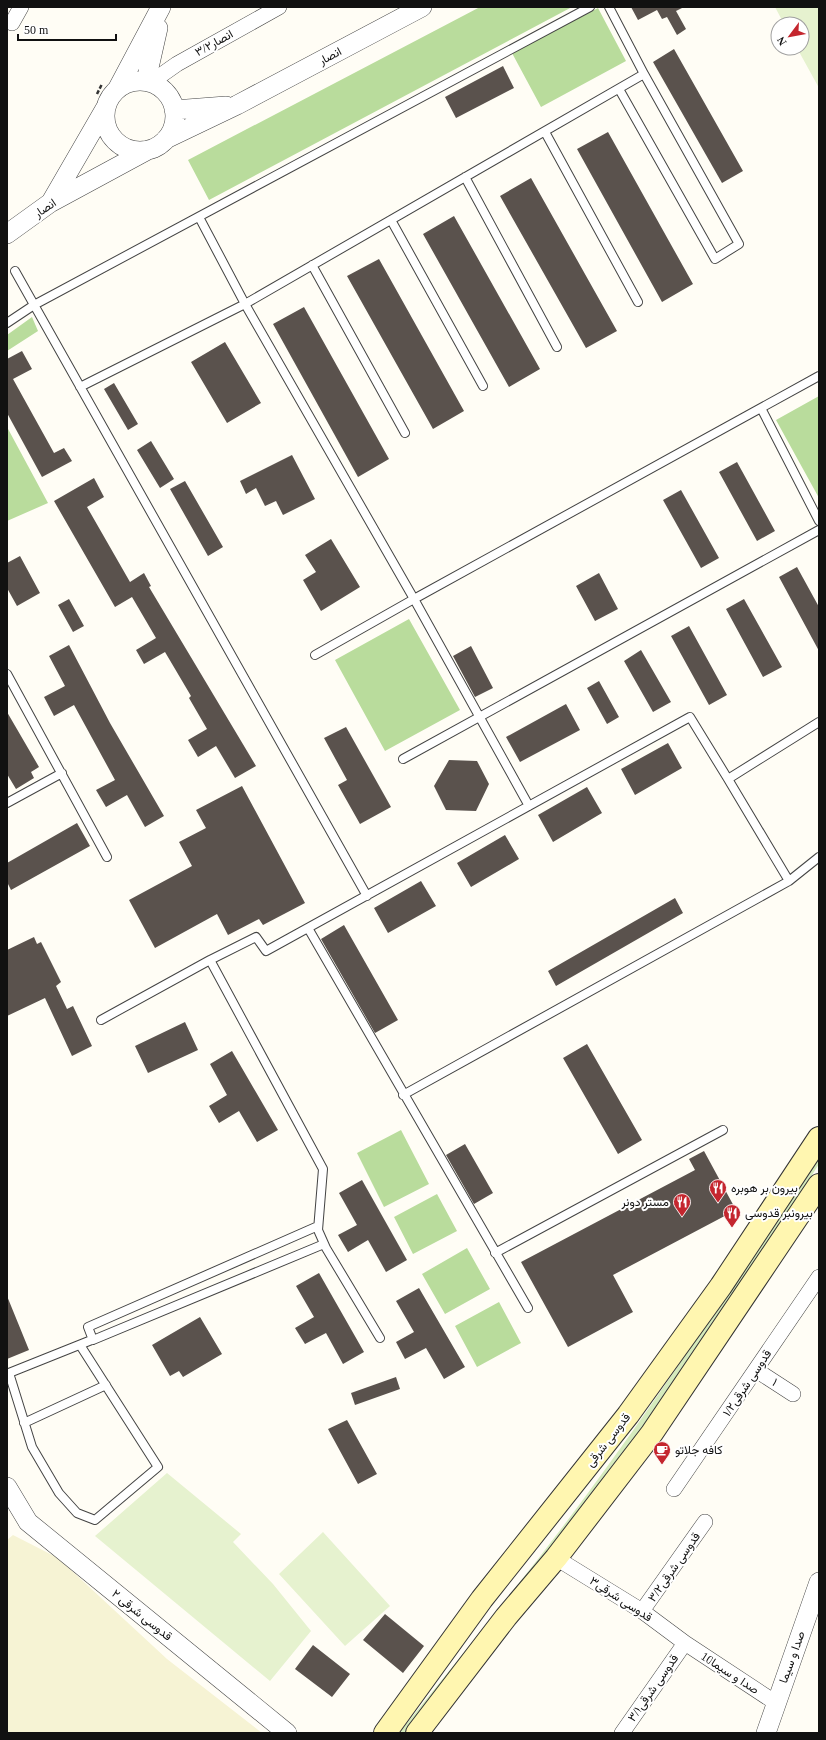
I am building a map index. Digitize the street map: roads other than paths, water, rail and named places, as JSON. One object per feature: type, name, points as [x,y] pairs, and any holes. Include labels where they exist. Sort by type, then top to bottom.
[{"type":"main road","name":"قدوسی شرقی","points":[[385,1733],[482,1599],[632,1409],[721,1286],[819,1138]]},
{"type":"main road","points":[[417,1733],[506,1618],[556,1558],[652,1433],[819,1185]]},
{"type":"main road","points":[[482,1599],[506,1618]]},
{"type":"street","points":[[12,23],[21,7]]},
{"type":"street","points":[[148,82],[162,7]]},
{"type":"street","points":[[50,203],[111,96],[118,88],[162,7]]},
{"type":"street","name":"انصار۳/۲","points":[[148,82],[259,11],[279,7]]},
{"type":"street","name":"انصار","points":[[166,139],[237,106],[422,7]]},
{"type":"street","points":[[106,107],[105,119],[108,130],[115,140],[124,147],[136,150],[148,150],[158,146],[166,139],[174,120],[174,110],[172,103],[164,90],[148,82],[136,81],[127,83],[118,88]]},
{"type":"street","name":"انصار","points":[[174,110],[237,106]]},
{"type":"street","name":"انصار","points":[[7,234],[50,203],[148,150]]},
{"type":"street","name":"قدوسی شرقی۱/۲","points":[[674,1489],[819,1277]]},
{"type":"street","name":"۱","points":[[756,1370],[793,1394]]},
{"type":"street","name":"قدوسی شرقی ۲","points":[[7,1487],[28,1522],[287,1733]]},
{"type":"street","name":"قدوسی شرقی۳/۲","points":[[642,1611],[705,1522]]},
{"type":"street","name":"قدوسی شرقی۳","points":[[556,1558],[642,1611],[684,1643]]},
{"type":"street","name":"صدا و سیما","points":[[766,1733],[819,1582]]},
{"type":"street","name":"10صدا و سیما","points":[[684,1643],[776,1703]]},
{"type":"street","name":"قدوسی شرقی۳/۱","points":[[622,1733],[684,1643]]},
{"type":"lane","points":[[7,323],[34,305],[590,7]]},
{"type":"lane","points":[[609,7],[644,74],[739,244],[715,259],[619,89]]},
{"type":"lane","points":[[80,387],[244,304],[644,74]]},
{"type":"lane","points":[[545,132],[638,302]]},
{"type":"lane","points":[[465,177],[557,347]]},
{"type":"lane","points":[[199,216],[244,304],[414,599],[529,806]]},
{"type":"lane","points":[[391,220],[483,386]]},
{"type":"lane","points":[[312,265],[405,433]]},
{"type":"lane","points":[[15,271],[367,896]]},
{"type":"lane","points":[[315,655],[819,376]]},
{"type":"lane","points":[[761,408],[819,522]]},
{"type":"lane","points":[[403,759],[819,530]]},
{"type":"lane","points":[[8,676],[107,857]]},
{"type":"lane","points":[[101,1020],[210,960],[256,937],[266,951],[690,717],[789,881]]},
{"type":"lane","points":[[728,779],[819,722]]},
{"type":"lane","points":[[7,803],[62,773]]},
{"type":"lane","points":[[404,1095],[789,881],[819,857]]},
{"type":"lane","points":[[308,928],[528,1308]]},
{"type":"lane","points":[[210,960],[323,1168],[318,1230],[324,1244],[380,1338]]},
{"type":"lane","points":[[496,1253],[723,1130]]},
{"type":"lane","points":[[94,1340],[88,1327],[318,1226]]},
{"type":"lane","points":[[80,1345],[158,1467],[95,1520],[77,1513],[59,1493],[32,1447],[9,1373],[80,1345],[94,1340],[324,1244]]},
{"type":"lane","points":[[24,1423],[106,1385]]},
{"type":"place","name":"بیرون بر هوبره","points":[[718,1203]]},
{"type":"place","name":"مستر دونر","points":[[682,1217]]},
{"type":"place","name":"بیرونبر قدوسی","points":[[732,1228]]},
{"type":"place","name":"کافه جلاتو","points":[[662,1465]]}]
